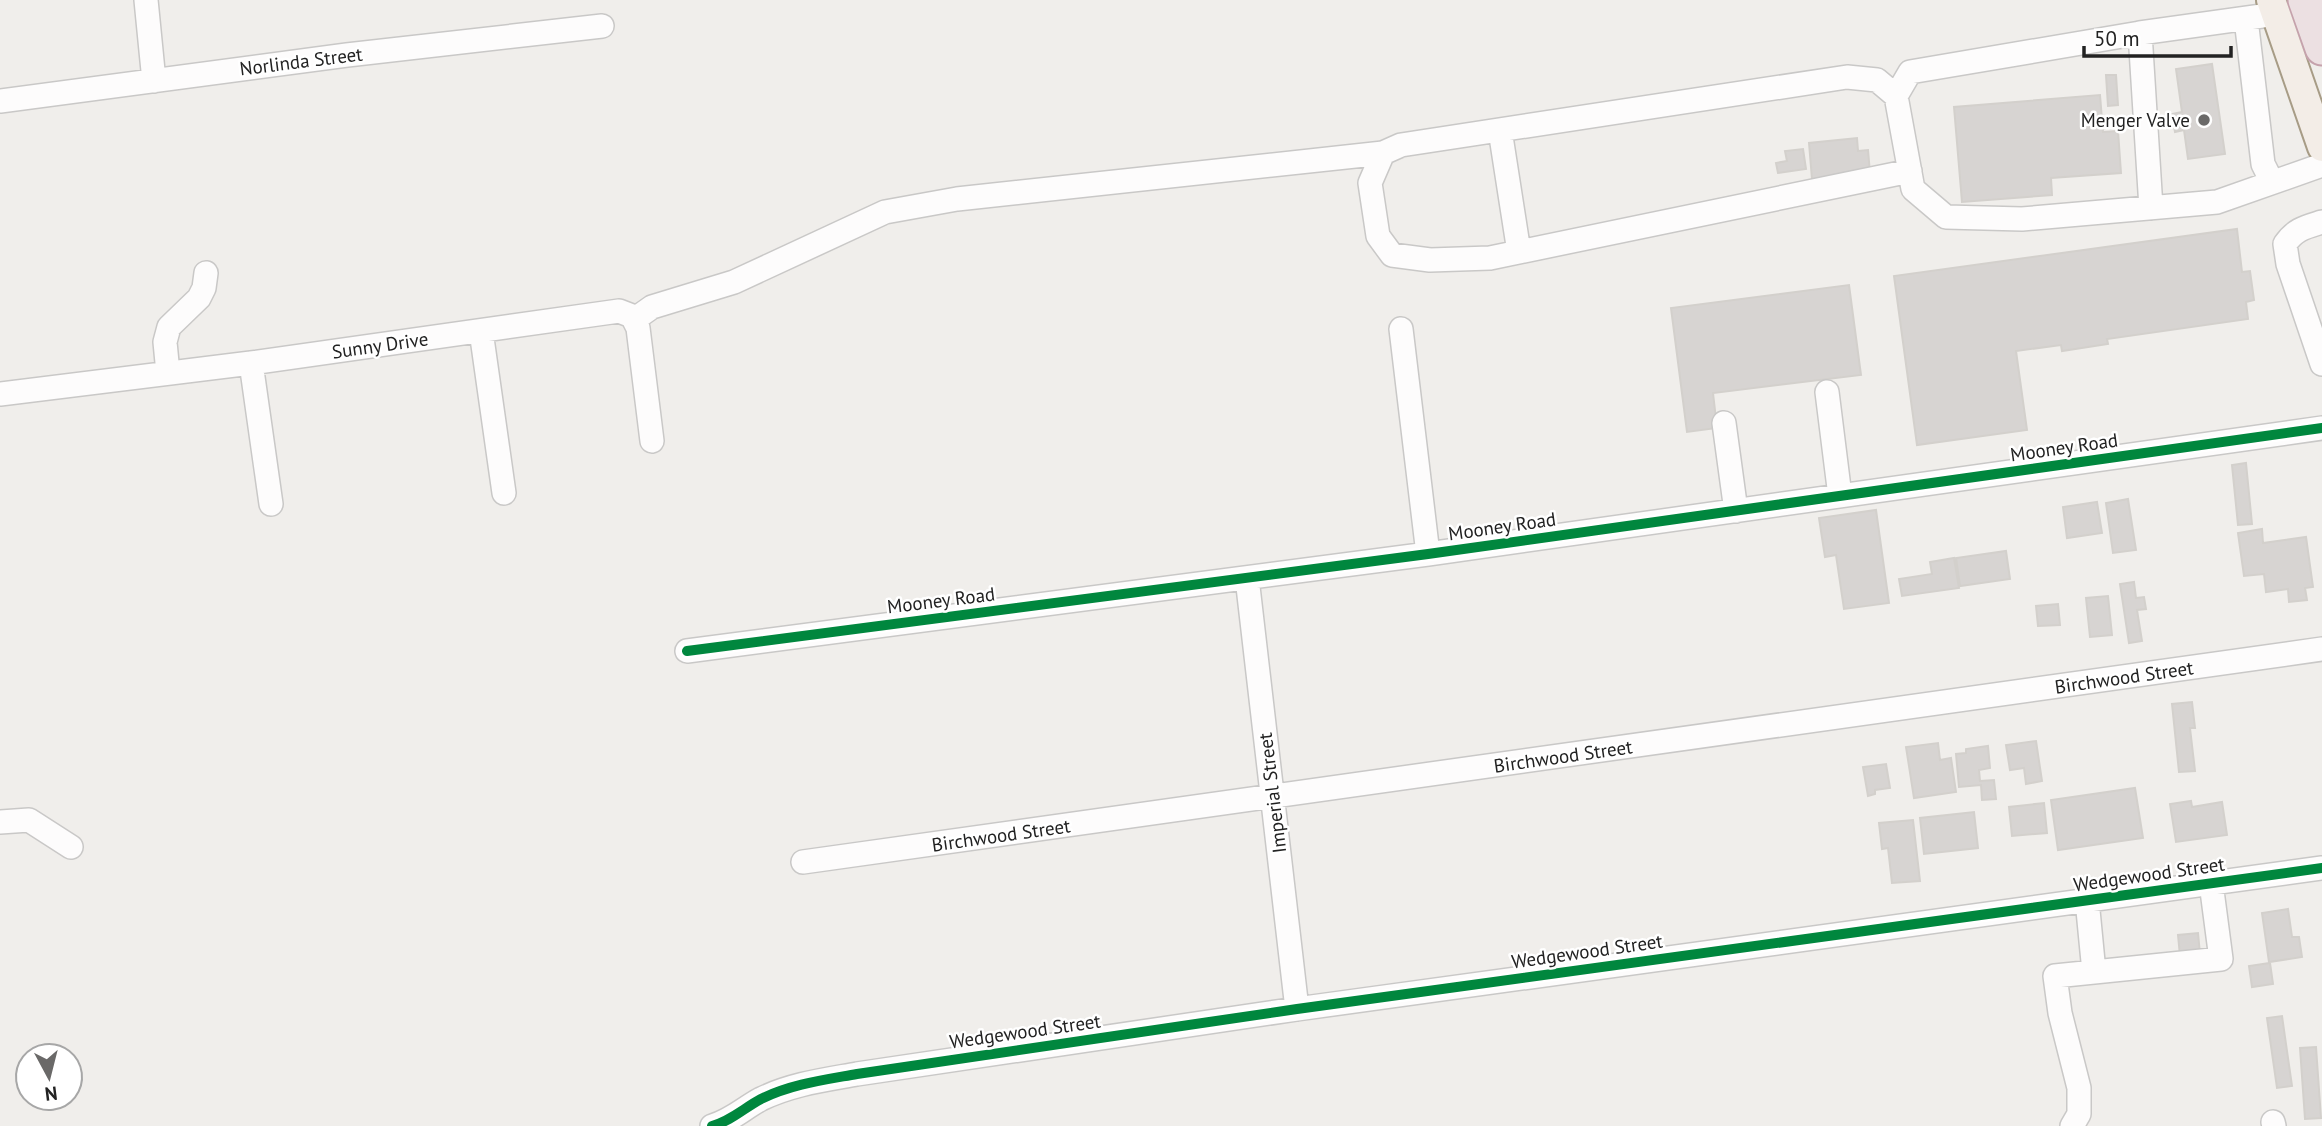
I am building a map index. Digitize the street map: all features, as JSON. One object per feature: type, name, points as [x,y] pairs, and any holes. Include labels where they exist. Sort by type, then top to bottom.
[{"type":"highway","points":[[2305,0],[2322,48]]},
{"type":"main road","points":[[2273,7],[2322,147]]},
{"type":"street","points":[[146,0],[154,80]]},
{"type":"street","points":[[1896,96],[1910,72],[2140,33],[2246,19],[2273,7]]},
{"type":"street","points":[[2246,19],[2263,164],[2272,183]]},
{"type":"street","name":"Norlinda Street","points":[[0,101],[347,55],[602,26]]},
{"type":"street","points":[[2140,33],[2151,208]]},
{"type":"street","points":[[652,441],[635,319],[652,307],[734,282],[885,212],[957,199],[1383,153],[1401,145],[1847,77],[1877,80],[1896,96],[1913,189],[1947,217],[2022,219],[2217,202],[2322,165]]},
{"type":"street","points":[[1500,130],[1519,252]]},
{"type":"street","points":[[1383,153],[1370,184],[1378,236],[1392,255],[1430,260],[1490,258],[1910,171]]},
{"type":"street","points":[[2322,222],[2301,228],[2291,234],[2285,244],[2288,264],[2322,363]]},
{"type":"street","points":[[168,373],[165,342],[169,327],[199,298],[204,288],[206,273]]},
{"type":"street","name":"Sunny Drive","points":[[0,394],[251,363],[619,311],[628,313],[635,319]]},
{"type":"street","points":[[1401,329],[1428,554]]},
{"type":"street","points":[[481,331],[504,493]]},
{"type":"street","points":[[251,363],[271,504]]},
{"type":"street","points":[[1827,392],[1840,496]]},
{"type":"street","points":[[1724,423],[1737,511]]},
{"type":"street","name":"Mooney Road","points":[[687,651],[1428,554],[2322,428]]},
{"type":"street","name":"Imperial Street","points":[[1247,578],[1297,1009]]},
{"type":"street","name":"Birchwood Street","points":[[803,862],[2322,649]]},
{"type":"street","points":[[0,822],[29,820],[71,848]]},
{"type":"street","name":"Wedgewood Street","points":[[712,1126],[723,1123],[759,1100],[795,1085],[857,1074],[1297,1009],[2322,868]]},
{"type":"street","points":[[2071,1126],[2080,1114],[2079,1088],[2060,1013],[2055,976],[2221,959],[2211,883]]},
{"type":"street","points":[[2087,900],[2094,972]]},
{"type":"building","points":[[2212,64],[2225,154],[2188,159],[2184,130],[2175,132],[2172,114],[2182,112],[2176,69]]},
{"type":"building","points":[[2106,75],[2116,75],[2118,105],[2108,106]]},
{"type":"building","points":[[2100,95],[2103,132],[2118,131],[2121,173],[2051,178],[2052,195],[1962,202],[1954,107]]},
{"type":"building","points":[[1857,138],[1858,151],[1868,150],[1870,173],[1812,179],[1809,143]]},
{"type":"building","points":[[1803,149],[1806,169],[1778,173],[1776,163],[1787,161],[1785,151]]},
{"type":"building","points":[[2237,229],[2242,272],[2250,271],[2254,300],[2246,302],[2248,319],[2107,339],[2108,344],[2062,351],[2061,345],[2016,351],[2027,430],[1917,445],[1894,276]]},
{"type":"building","points":[[1849,285],[1861,375],[1713,393],[1717,428],[1687,432],[1671,308]]},
{"type":"building","points":[[2246,463],[2252,524],[2238,525],[2232,465]]},
{"type":"building","points":[[2128,499],[2136,550],[2113,553],[2106,503]]},
{"type":"building","points":[[2097,502],[2102,533],[2067,538],[2063,507]]},
{"type":"building","points":[[1876,510],[1889,603],[1844,609],[1836,555],[1825,557],[1819,518]]},
{"type":"building","points":[[2262,529],[2263,543],[2306,537],[2313,587],[2305,588],[2307,600],[2289,602],[2288,589],[2266,592],[2264,574],[2244,576],[2238,533]]},
{"type":"building","points":[[2006,551],[2010,579],[1960,586],[1956,558]]},
{"type":"building","points":[[1954,558],[1959,588],[1902,596],[1899,579],[1932,574],[1930,562]]},
{"type":"building","points":[[2134,582],[2136,598],[2144,597],[2146,609],[2137,610],[2142,641],[2129,643],[2120,584]]},
{"type":"building","points":[[2108,596],[2112,635],[2090,637],[2086,598]]},
{"type":"building","points":[[2058,604],[2060,625],[2038,626],[2036,606]]},
{"type":"building","points":[[2192,702],[2195,728],[2190,728],[2195,771],[2179,772],[2172,704]]},
{"type":"building","points":[[2036,741],[2042,781],[2026,784],[2024,768],[2010,770],[2006,745]]},
{"type":"building","points":[[1938,743],[1940,760],[1951,758],[1956,792],[1914,798],[1906,747]]},
{"type":"building","points":[[1988,746],[1990,768],[1979,770],[1980,781],[1994,780],[1996,799],[1982,800],[1981,785],[1959,787],[1956,754],[1966,753],[1966,749]]},
{"type":"building","points":[[1886,764],[1890,788],[1875,790],[1875,794],[1868,796],[1863,767]]},
{"type":"building","points":[[2135,788],[2143,838],[2058,850],[2051,800]]},
{"type":"building","points":[[2191,801],[2192,807],[2222,802],[2227,835],[2176,842],[2170,804]]},
{"type":"building","points":[[2044,803],[2047,833],[2012,836],[2009,807]]},
{"type":"building","points":[[1974,812],[1978,848],[1924,854],[1920,818]]},
{"type":"building","points":[[1913,820],[1920,881],[1892,883],[1888,848],[1882,849],[1879,823]]},
{"type":"building","points":[[2288,909],[2292,937],[2299,937],[2302,957],[2269,962],[2262,913]]},
{"type":"building","points":[[2198,933],[2200,954],[2180,956],[2178,935]]},
{"type":"building","points":[[2270,963],[2273,984],[2252,987],[2249,966]]},
{"type":"building","points":[[2282,1016],[2292,1086],[2277,1088],[2267,1018]]},
{"type":"building","points":[[2316,1047],[2321,1118],[2305,1119],[2300,1048]]},
{"type":"cycle path","points":[[687,651],[1428,554],[2322,428]]},
{"type":"cycle path","points":[[712,1126],[731,1118],[761,1099],[784,1090],[857,1074],[1297,1009],[2322,868]]},
{"type":"place","name":"Menger Valve","points":[[2204,120]]}]
